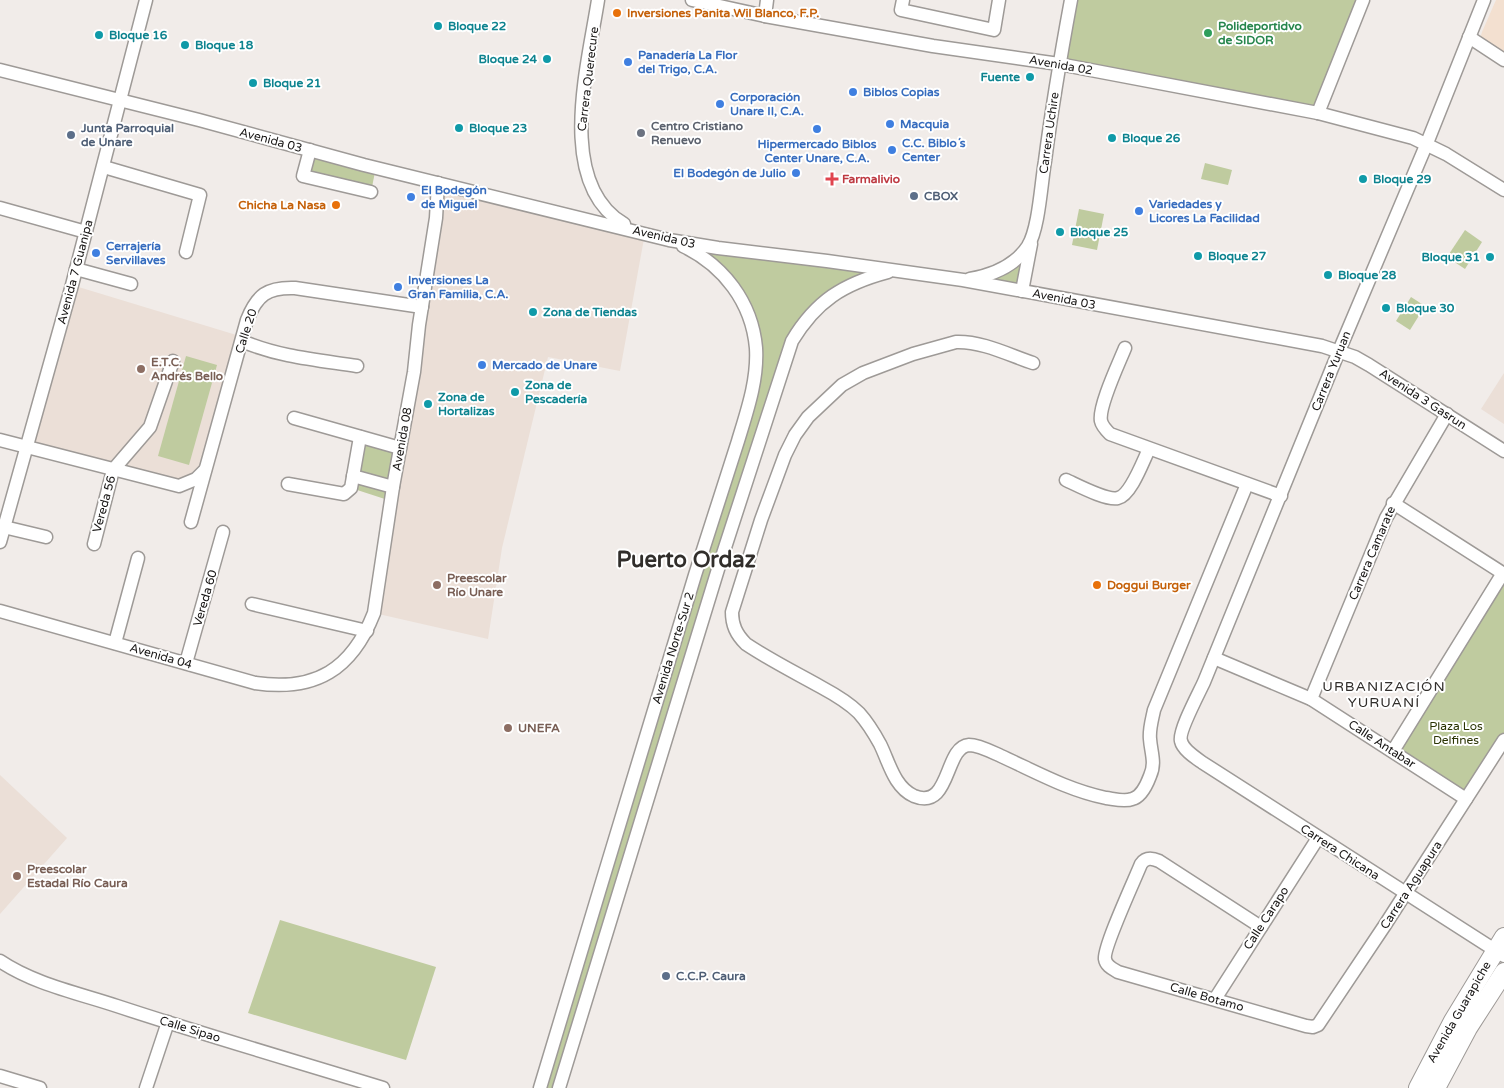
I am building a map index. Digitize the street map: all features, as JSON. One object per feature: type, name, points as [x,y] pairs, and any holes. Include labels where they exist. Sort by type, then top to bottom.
[{"type":"street","name":"Avenida 7 Guanipa","points":[[0,542],[2,527],[28,447],[104,166],[146,0]]},
{"type":"street","name":"Carrera Querecure","points":[[598,0],[582,112],[581,137],[584,159],[594,194],[604,210],[614,219],[632,230]]},
{"type":"street","name":"Avenida 02","points":[[692,0],[765,16],[933,46],[1058,64],[1318,113],[1398,132],[1427,144],[1504,190]]},
{"type":"street","points":[[765,16],[768,0]]},
{"type":"street","points":[[903,0],[901,10],[994,30],[999,0]]},
{"type":"street","name":"Carrera Uchire","points":[[1022,291],[1038,208],[1058,64],[1071,0]]},
{"type":"street","points":[[1318,113],[1363,0]]},
{"type":"street","name":"Carrera Yuruan","points":[[1181,742],[1185,723],[1214,658],[1339,351],[1427,144],[1484,0]]},
{"type":"street","points":[[1469,37],[1504,60]]},
{"type":"street","name":"Avenida 03","points":[[0,70],[669,240],[962,280],[1291,339],[1339,351]]},
{"type":"street","points":[[310,150],[303,176],[371,192]]},
{"type":"street","points":[[104,166],[200,195],[186,252]]},
{"type":"street","name":"Avenida 08","points":[[322,676],[348,658],[367,631],[374,612],[393,487],[414,372],[436,218],[438,182]]},
{"type":"street","points":[[0,208],[86,232]]},
{"type":"street","name":"Carrera Uchire","points":[[962,280],[997,272],[1010,264],[1028,246],[1032,236]]},
{"type":"street","name":"Avenida Norte-Sur 2","points":[[540,1088],[653,710],[730,466],[753,386],[756,349],[754,335],[750,318],[738,292],[709,260],[669,240]]},
{"type":"street","points":[[76,268],[131,284]]},
{"type":"street","name":"Avenida Norte-Sur 2","points":[[558,1088],[714,584],[792,341],[816,308],[840,290],[871,277],[895,270]]},
{"type":"street","name":"Calle 20","points":[[191,522],[247,320],[254,304],[261,296],[269,290],[281,287],[422,307]]},
{"type":"street","points":[[242,341],[286,355],[357,366]]},
{"type":"street","points":[[1033,363],[966,341],[956,342],[890,362],[863,373],[842,385],[808,417],[789,445],[761,520],[732,612],[736,632],[746,644],[839,697],[857,711],[876,736],[897,781],[909,793],[920,798],[934,795],[941,787],[958,751],[970,745],[982,748],[1055,782],[1082,792],[1122,800],[1132,800],[1138,796],[1151,775],[1154,763],[1150,728],[1154,710],[1247,484]]},
{"type":"street","points":[[1126,348],[1100,418],[1103,426],[1110,434],[1281,496]]},
{"type":"street","name":"Avenida 3 Gasrun","points":[[1339,351],[1369,365],[1504,451]]},
{"type":"street","name":"Vereda 56","points":[[94,544],[114,470],[150,426],[172,361]]},
{"type":"street","name":"Carrera Camarate","points":[[1311,699],[1374,542],[1393,503],[1447,414]]},
{"type":"street","points":[[294,418],[400,448]]},
{"type":"street","points":[[288,484],[344,494],[352,482],[360,437]]},
{"type":"street","points":[[0,440],[179,486],[196,480],[205,470]]},
{"type":"street","points":[[1066,480],[1102,495],[1115,499],[1121,497],[1129,490],[1149,449]]},
{"type":"street","points":[[352,482],[393,487]]},
{"type":"street","points":[[1393,503],[1504,573],[1393,751]]},
{"type":"street","points":[[2,527],[46,537]]},
{"type":"street","name":"Vereda 60","points":[[186,664],[223,532]]},
{"type":"street","points":[[115,643],[138,558]]},
{"type":"street","points":[[252,604],[367,631]]},
{"type":"street","name":"Avenida 04","points":[[0,611],[255,683],[275,686],[308,682],[322,676]]},
{"type":"street","name":"Calle Antabar","points":[[1214,658],[1311,699],[1466,799]]},
{"type":"street","name":"Carrera Aguapura","points":[[1313,1026],[1318,1025],[1322,1020],[1504,740]]},
{"type":"street","name":"Carrera Chicana","points":[[1181,742],[1190,754],[1318,838],[1405,893],[1501,948]]},
{"type":"street","name":"Calle Carapo","points":[[1215,999],[1318,838]]},
{"type":"street","name":"Calle Botamo","points":[[1261,927],[1153,859],[1144,860],[1108,944],[1105,960],[1112,969],[1118,972],[1306,1026],[1313,1026]]},
{"type":"street","name":"Avenida Guarapiche","points":[[1418,1088],[1443,1038],[1501,948]]},
{"type":"street","name":"Calle Sipao","points":[[0,962],[15,971],[47,983],[383,1088]]},
{"type":"street","name":"Avenida Guarapiche","points":[[1436,1088],[1468,1028],[1504,972]]},
{"type":"street","points":[[146,1088],[168,1022]]},
{"type":"street","points":[[0,1076],[40,1088]]},
{"type":"shaded area","points":[[1496,0],[1504,0],[1504,55],[1480,39]]},
{"type":"shaded area","name":"Mercado de Unare","points":[[438,183],[645,233],[620,371],[548,357],[502,548],[488,639],[374,613]]},
{"type":"shaded area","name":"E.T.C. Andrés Bello","points":[[72,285],[243,337],[205,470],[189,483],[28,447]]},
{"type":"shaded area","points":[[1504,373],[1504,424],[1481,409]]},
{"type":"shaded area","name":"Preescolar Estadal Río Caura","points":[[0,775],[67,838],[0,914]]},
{"type":"green space","name":"Polideportidvo de SIDOR","points":[[1072,0],[1363,0],[1318,113],[1060,65]]},
{"type":"green space","points":[[310,150],[376,167],[371,192],[303,176]]},
{"type":"green space","points":[[1205,163],[1232,170],[1228,185],[1201,179]]},
{"type":"green space","points":[[1079,209],[1104,214],[1097,250],[1072,245]]},
{"type":"green space","points":[[1465,230],[1482,242],[1465,269],[1447,257]]},
{"type":"green space","points":[[1027,247],[1022,291],[985,277]]},
{"type":"green space","points":[[693,251],[895,271],[857,282],[798,330],[559,1088],[540,1088],[756,367],[744,304]]},
{"type":"green space","points":[[1411,297],[1425,306],[1410,330],[1396,321]]},
{"type":"green space","points":[[186,356],[217,365],[189,465],[158,456]]},
{"type":"green space","points":[[360,437],[400,448],[391,501],[351,488]]},
{"type":"green space","name":"Plaza Los Delfines","points":[[1504,574],[1504,740],[1466,799],[1393,751]]},
{"type":"green space","points":[[280,920],[436,967],[406,1060],[248,1013]]},
{"type":"place","name":"Inversiones Panita Wil Blanco, F.P.","points":[[617,13]]},
{"type":"place","name":"Bloque 22","points":[[438,26]]},
{"type":"place","name":"Polideportidvo de SIDOR","points":[[1208,33]]},
{"type":"place","name":"Bloque 16","points":[[99,35]]},
{"type":"place","name":"Bloque 18","points":[[185,45]]},
{"type":"place","name":"Bloque 24","points":[[547,59]]},
{"type":"place","name":"Panadería La Flor del Trigo, C.A.","points":[[628,62]]},
{"type":"place","name":"Fuente","points":[[1030,77]]},
{"type":"place","name":"Bloque 21","points":[[253,83]]},
{"type":"place","name":"Biblos Copias","points":[[853,92]]},
{"type":"place","name":"Corporación Unare II, C.A.","points":[[720,104]]},
{"type":"place","name":"Macquia","points":[[890,124]]},
{"type":"place","name":"Bloque 23","points":[[459,128]]},
{"type":"place","name":"Hipermercado Biblos Center Unare, C.A.","points":[[817,129]]},
{"type":"place","name":"Centro Cristiano Renuevo","points":[[641,133]]},
{"type":"place","name":"Junta Parroquial de Unare","points":[[71,135]]},
{"type":"place","name":"Bloque 26","points":[[1112,138]]},
{"type":"place","name":"C.C. Biblo´s Center","points":[[892,150]]},
{"type":"place","name":"El Bodegón de Julio","points":[[796,173]]},
{"type":"place","name":"Farmalivio","points":[[832,179]]},
{"type":"place","name":"Bloque 29","points":[[1363,179]]},
{"type":"place","name":"CBOX","points":[[914,196]]},
{"type":"place","name":"El Bodegón de Miguel","points":[[411,197]]},
{"type":"place","name":"Chicha La Nasa","points":[[336,205]]},
{"type":"place","name":"Variedades y Licores La Facilidad","points":[[1139,211]]},
{"type":"place","name":"Bloque 25","points":[[1060,232]]},
{"type":"place","name":"Cerrajería Servillaves","points":[[96,253]]},
{"type":"place","name":"Bloque 27","points":[[1198,256]]},
{"type":"place","name":"Bloque 31","points":[[1490,257]]},
{"type":"place","name":"Bloque 28","points":[[1328,275]]},
{"type":"place","name":"Inversiones La Gran Familia, C.A.","points":[[398,287]]},
{"type":"place","name":"Bloque 30","points":[[1386,308]]},
{"type":"place","name":"Zona de Tiendas","points":[[533,312]]},
{"type":"place","name":"Mercado de Unare","points":[[482,365]]},
{"type":"place","name":"E.T.C. Andrés Bello","points":[[141,369]]},
{"type":"place","name":"Zona de Pescadería","points":[[515,392]]},
{"type":"place","name":"Zona de Hortalizas","points":[[428,404]]},
{"type":"place","name":"Preescolar Río Unare","points":[[437,585]]},
{"type":"place","name":"Doggui Burger","points":[[1097,585]]},
{"type":"place","name":"UNEFA","points":[[508,728]]},
{"type":"place","name":"Preescolar Estadal Río Caura","points":[[17,876]]},
{"type":"place","name":"C.C.P. Caura","points":[[666,976]]},
{"type":"district","name":"Puerto Ordaz","points":[[686,559]]},
{"type":"district","name":"URBANIZACIÓN YURUANÍ","points":[[1384,694]]}]
